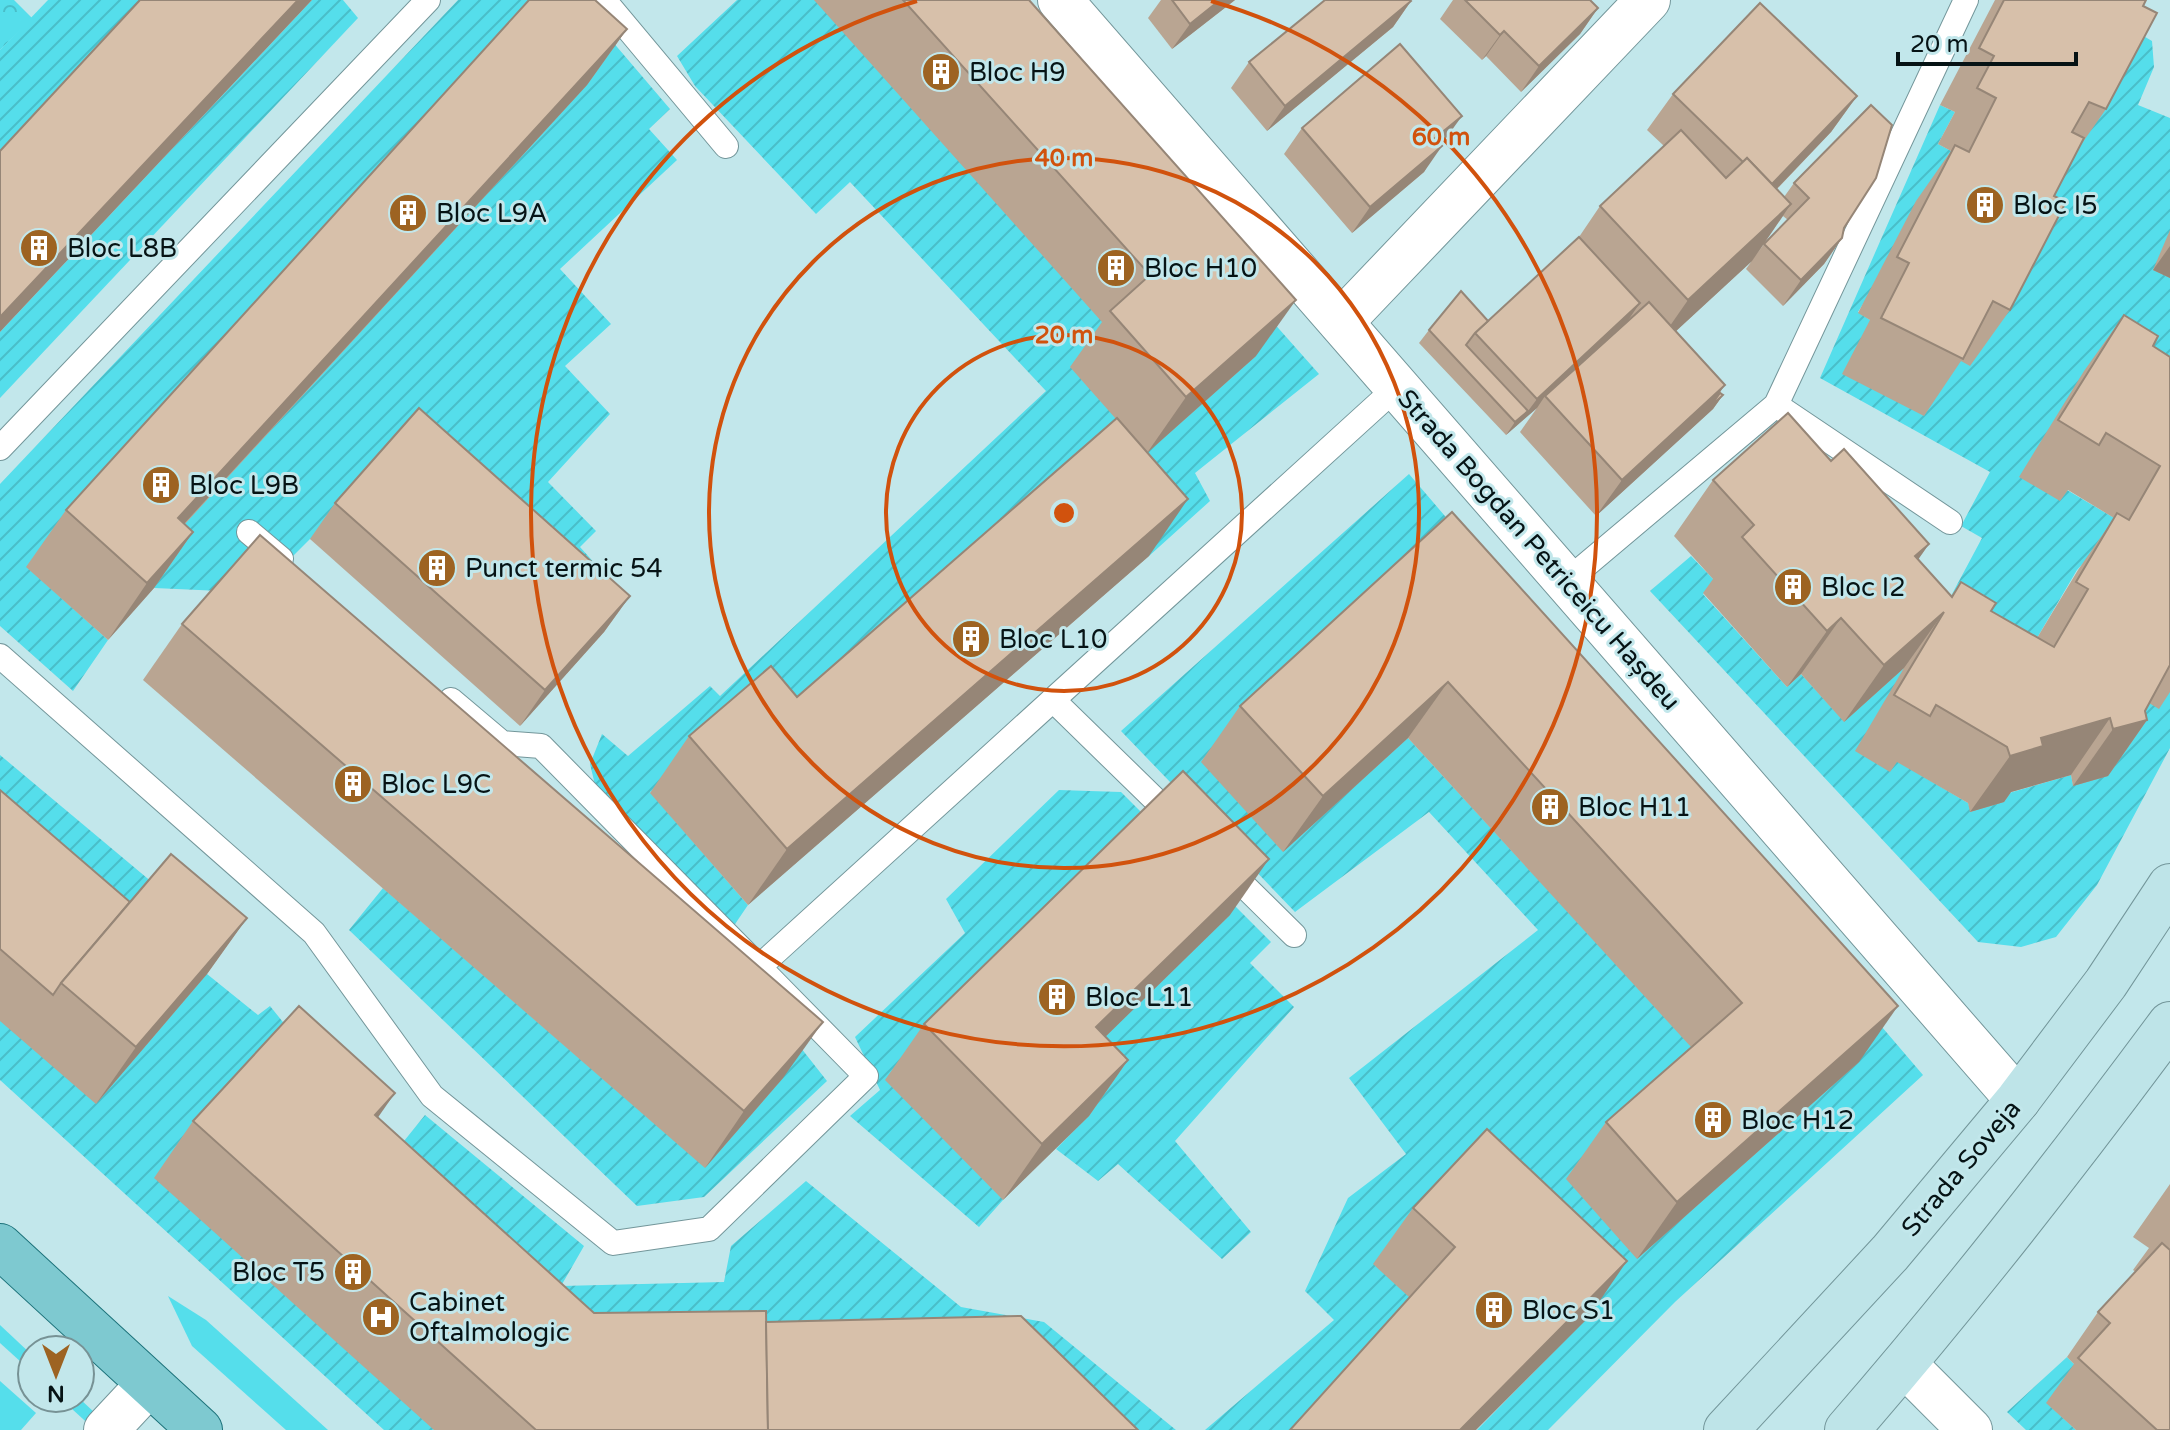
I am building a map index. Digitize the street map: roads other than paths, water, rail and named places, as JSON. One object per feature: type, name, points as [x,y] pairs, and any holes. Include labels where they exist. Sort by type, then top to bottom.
[{"type":"main road","name":"Strada Soveja","points":[[1726,1430],[1890,1253],[2018,1100],[2106,983],[2170,886]]},
{"type":"main road","points":[[1847,1430],[1904,1364],[2098,1120],[2170,1024]]},
{"type":"main road","points":[[0,1246],[200,1430]]},
{"type":"street","name":"Strada Bogdan Petriceicu Hașdeu","points":[[1060,0],[2018,1100]]},
{"type":"street","points":[[1341,322],[1648,0]]},
{"type":"street","points":[[1904,1364],[1970,1430]]},
{"type":"street","points":[[106,1430],[148,1385]]},
{"type":"lane","points":[[0,448],[428,0]]},
{"type":"lane","points":[[604,0],[726,146]]},
{"type":"lane","points":[[1567,581],[1776,405],[1966,0]]},
{"type":"lane","points":[[759,967],[1397,387]]},
{"type":"lane","points":[[1776,405],[1950,522]]},
{"type":"lane","points":[[249,532],[297,572]]},
{"type":"lane","points":[[0,656],[314,933],[432,1096],[613,1243],[709,1229],[866,1076],[541,746],[502,743],[430,683]]},
{"type":"lane","points":[[1053,700],[1294,935]]},
{"type":"place","name":"Bloc H9","points":[[941,72]]},
{"type":"place","name":"Bloc I5","points":[[1985,205]]},
{"type":"place","name":"Bloc L9A","points":[[408,213]]},
{"type":"place","name":"Bloc L8B","points":[[39,248]]},
{"type":"place","name":"Bloc H10","points":[[1116,268]]},
{"type":"place","name":"Bloc L9B","points":[[161,485]]},
{"type":"place","name":"Punct termic 54","points":[[437,568]]},
{"type":"place","name":"Bloc I2","points":[[1793,587]]},
{"type":"place","name":"Bloc L10","points":[[971,639]]},
{"type":"place","name":"Bloc L9C","points":[[353,784]]},
{"type":"place","name":"Bloc H11","points":[[1550,807]]},
{"type":"place","name":"Bloc L11","points":[[1057,997]]},
{"type":"place","name":"Bloc H12","points":[[1713,1120]]},
{"type":"place","name":"Bloc T5","points":[[353,1272]]},
{"type":"place","name":"Bloc S1","points":[[1494,1310]]},
{"type":"place","name":"Cabinet Oftalmologic","points":[[381,1317]]}]
